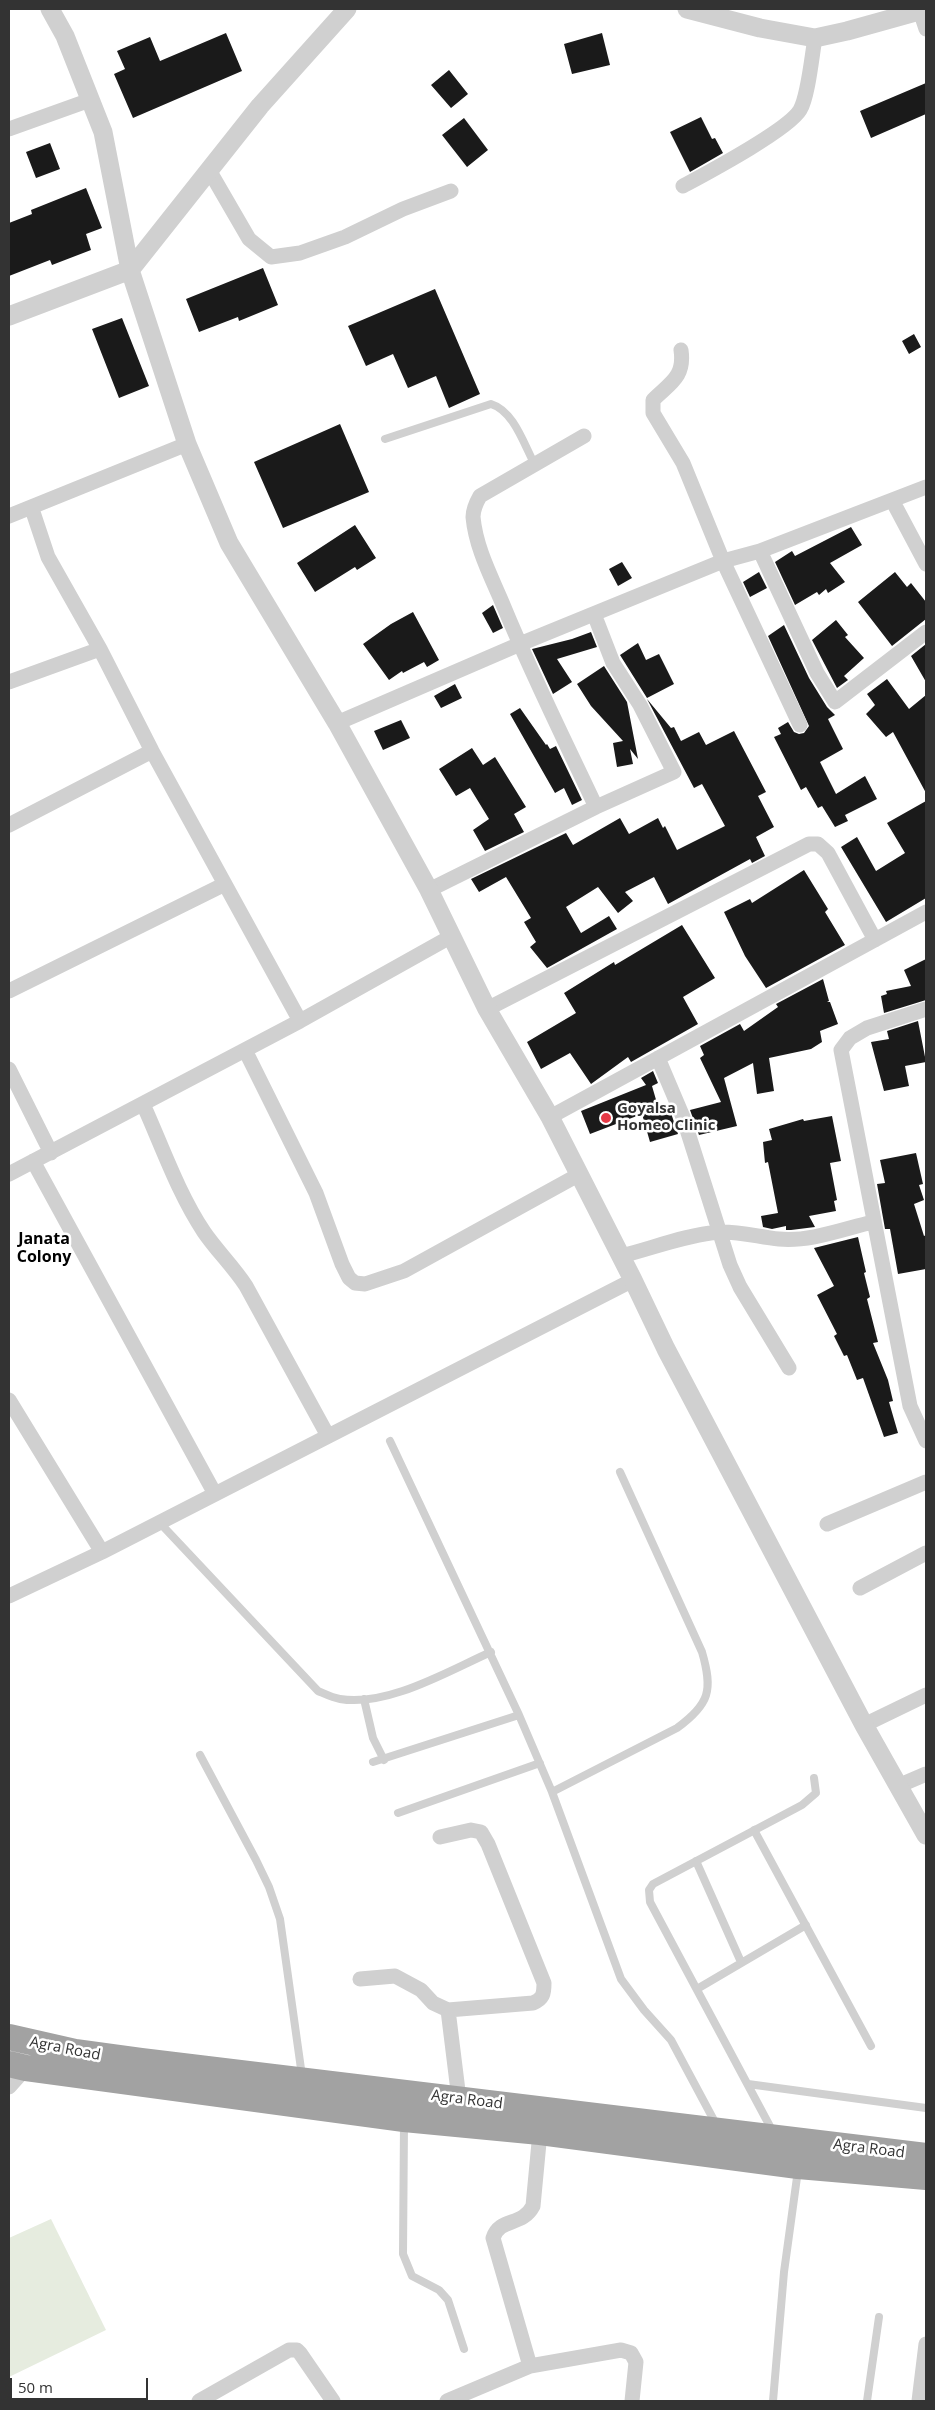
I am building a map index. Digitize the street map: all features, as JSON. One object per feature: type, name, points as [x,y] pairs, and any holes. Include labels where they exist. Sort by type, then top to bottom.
[{"type":"highway","name":"Agra Road","points":[[9,2037],[75,2052],[926,2156]]},
{"type":"highway","name":"Agra Road","points":[[17,2066],[404,2119],[540,2132],[798,2166],[926,2177]]},
{"type":"street","points":[[50,9],[65,36],[103,132],[130,270],[187,444],[229,543],[337,722],[429,890],[487,1009],[550,1117],[666,1349],[864,1725],[926,1835]]},
{"type":"street","points":[[9,316],[130,270],[260,106],[347,9]]},
{"type":"street","points":[[686,9],[760,28],[815,38],[923,14]]},
{"type":"street","points":[[683,186],[776,131],[800,110],[810,71],[815,38]]},
{"type":"street","points":[[9,129],[90,100]]},
{"type":"street","points":[[209,170],[249,239],[271,257],[300,253],[345,237],[403,209],[451,191]]},
{"type":"street","points":[[680,350],[683,364],[679,375],[653,400],[651,407],[653,414],[683,463],[724,561],[800,725]]},
{"type":"street","points":[[584,436],[480,496],[474,506],[473,516],[476,536],[485,562],[520,644],[596,807]]},
{"type":"street","points":[[9,516],[32,509],[187,444]]},
{"type":"street","points":[[337,722],[520,644],[724,561],[760,551],[926,487]]},
{"type":"street","points":[[892,500],[926,564]]},
{"type":"street","points":[[32,509],[48,557],[100,649],[152,751],[300,1021]]},
{"type":"street","points":[[760,551],[818,672],[835,702],[926,632]]},
{"type":"street","points":[[429,890],[596,807],[674,772],[640,705],[613,663],[594,614]]},
{"type":"street","points":[[9,682],[100,649]]},
{"type":"street","points":[[9,825],[152,751]]},
{"type":"street","points":[[487,1009],[809,844],[818,844],[828,853],[874,940]]},
{"type":"street","points":[[9,991],[225,884]]},
{"type":"street","points":[[550,1117],[926,912]]},
{"type":"street","points":[[9,1174],[300,1021],[452,936]]},
{"type":"street","points":[[926,1009],[867,1028],[850,1038],[842,1050],[873,1222],[910,1406],[926,1441]]},
{"type":"street","points":[[245,1050],[316,1193],[346,1271],[355,1283],[365,1284],[404,1271],[580,1174]]},
{"type":"street","points":[[658,1058],[683,1117],[719,1232],[740,1287],[789,1368]]},
{"type":"street","points":[[9,1069],[51,1153]]},
{"type":"street","points":[[144,1104],[190,1208],[204,1232],[234,1268],[246,1286],[328,1436]]},
{"type":"street","points":[[33,1161],[215,1494]]},
{"type":"street","points":[[621,1256],[695,1236],[719,1232],[779,1239],[801,1239],[873,1222]]},
{"type":"street","points":[[9,1596],[102,1552],[633,1280]]},
{"type":"street","points":[[9,1400],[102,1552]]},
{"type":"street","points":[[827,1524],[926,1482]]},
{"type":"street","points":[[860,1588],[926,1553]]},
{"type":"street","points":[[864,1725],[926,1695]]},
{"type":"street","points":[[898,1786],[926,1774]]},
{"type":"street","points":[[360,1980],[395,1976],[421,1990],[433,2003],[448,2010],[533,2004],[539,2001],[544,1993],[544,1983],[488,1844],[481,1832],[470,1830],[440,1837]]},
{"type":"street","points":[[448,2010],[459,2099]]},
{"type":"street","points":[[9,2087],[17,2066]]},
{"type":"street","points":[[530,2366],[493,2238],[496,2229],[521,2220],[529,2214],[534,2206],[540,2132]]},
{"type":"street","points":[[919,2401],[926,2344]]},
{"type":"street","points":[[199,2401],[289,2350],[296,2350],[333,2401]]},
{"type":"street","points":[[447,2401],[530,2366],[621,2350],[631,2353],[636,2362],[632,2401]]},
{"type":"lane","points":[[385,439],[491,404],[500,406],[507,413],[535,465]]},
{"type":"lane","points":[[390,1441],[520,1715],[552,1792],[622,1979],[644,2010],[671,2040],[719,2130]]},
{"type":"lane","points":[[552,1792],[677,1728],[695,1715],[708,1692],[708,1674],[702,1652],[620,1472]]},
{"type":"lane","points":[[160,1522],[318,1691],[338,1699],[364,1699],[387,1696],[491,1652]]},
{"type":"lane","points":[[364,1699],[373,1738],[384,1760]]},
{"type":"lane","points":[[373,1762],[520,1715]]},
{"type":"lane","points":[[200,1755],[256,1860],[269,1887],[280,1919],[302,2080]]},
{"type":"lane","points":[[398,1813],[540,1763]]},
{"type":"lane","points":[[775,2137],[650,1902],[648,1890],[653,1884],[810,1799],[816,1793],[817,1788],[814,1778]]},
{"type":"lane","points":[[754,1830],[871,2046]]},
{"type":"lane","points":[[696,1861],[741,1962]]},
{"type":"lane","points":[[697,1989],[806,1924]]},
{"type":"lane","points":[[748,2084],[926,2108]]},
{"type":"lane","points":[[404,2119],[403,2254],[412,2276],[439,2290],[448,2300],[464,2349]]},
{"type":"lane","points":[[772,2401],[784,2272],[798,2166]]},
{"type":"lane","points":[[867,2401],[880,2317]]},
{"type":"shaded area","points":[[51,2219],[106,2330],[9,2377],[9,2238]]},
{"type":"building","points":[[226,33],[242,71],[133,118],[114,74],[125,69],[117,51],[150,37],[160,61]]},
{"type":"building","points":[[602,33],[610,65],[572,74],[564,44]]},
{"type":"building","points":[[449,70],[468,94],[451,108],[431,85]]},
{"type":"building","points":[[926,83],[926,114],[871,138],[860,111]]},
{"type":"building","points":[[701,117],[712,139],[715,138],[723,153],[690,172],[670,132]]},
{"type":"building","points":[[464,118],[488,150],[467,167],[442,135]]},
{"type":"building","points":[[50,143],[60,169],[36,178],[26,152]]},
{"type":"building","points":[[86,188],[102,228],[86,234],[91,250],[52,265],[50,260],[9,276],[9,223],[32,214],[31,210]]},
{"type":"building","points":[[263,268],[278,305],[239,321],[238,317],[199,332],[186,299]]},
{"type":"building","points":[[435,289],[480,394],[449,408],[436,376],[408,388],[393,354],[366,366],[348,326]]},
{"type":"building","points":[[122,318],[149,386],[119,398],[92,329]]},
{"type":"building","points":[[914,334],[921,347],[909,354],[902,341]]},
{"type":"building","points":[[340,424],[369,492],[283,528],[254,462]]},
{"type":"building","points":[[355,525],[376,558],[357,570],[355,567],[315,592],[297,563]]},
{"type":"building","points":[[851,527],[862,545],[830,563],[845,582],[828,593],[826,589],[819,595],[817,592],[795,605],[775,562],[792,551],[795,556]]},
{"type":"building","points":[[622,562],[632,578],[618,586],[609,569]]},
{"type":"building","points":[[759,572],[767,588],[750,597],[743,582]]},
{"type":"building","points":[[895,572],[907,587],[911,583],[926,602],[926,619],[892,646],[858,602]]},
{"type":"building","points":[[493,605],[503,628],[493,633],[482,613]]},
{"type":"building","points":[[413,612],[439,660],[427,667],[424,662],[403,673],[402,671],[389,680],[363,644],[391,624]]},
{"type":"building","points":[[836,620],[848,635],[845,637],[864,658],[844,676],[848,680],[837,688],[812,640]]},
{"type":"building","points":[[784,625],[809,678],[827,707],[835,715],[828,719],[843,749],[820,762],[836,794],[865,776],[877,799],[845,815],[848,821],[835,827],[822,806],[818,808],[806,787],[801,790],[774,737],[781,734],[778,728],[788,722],[794,732],[799,734],[804,733],[809,726],[768,636]]},
{"type":"building","points":[[591,632],[597,647],[557,659],[572,682],[553,694],[532,649]]},
{"type":"building","points":[[638,643],[646,660],[659,654],[674,684],[647,698],[620,655]]},
{"type":"building","points":[[926,644],[926,682],[911,656]]},
{"type":"building","points":[[604,666],[627,702],[638,759],[630,749],[633,764],[617,767],[613,743],[623,741],[591,706],[577,684]]},
{"type":"building","points":[[887,679],[909,709],[926,695],[926,793],[893,732],[886,737],[866,714],[875,705],[867,694]]},
{"type":"building","points":[[455,684],[462,698],[441,708],[434,696]]},
{"type":"building","points":[[647,699],[671,728],[674,727],[681,741],[699,732],[706,745],[734,731],[766,792],[758,796],[774,827],[756,837],[765,856],[752,863],[750,859],[668,904],[654,877],[625,892],[633,901],[618,913],[598,887],[566,907],[581,933],[609,916],[617,929],[547,968],[530,947],[536,942],[524,922],[531,918],[506,877],[479,892],[471,879],[566,833],[573,845],[620,818],[629,834],[658,818],[663,828],[665,826],[677,850],[725,826],[702,784],[694,788]]},
{"type":"building","points":[[520,708],[546,745],[550,749],[556,746],[582,800],[572,805],[564,788],[555,793],[510,714]]},
{"type":"building","points":[[401,720],[410,738],[383,750],[374,731]]},
{"type":"building","points":[[472,748],[483,765],[495,757],[526,807],[514,814],[524,832],[485,851],[473,830],[489,819],[470,788],[456,796],[439,769]]},
{"type":"building","points":[[926,801],[926,898],[886,922],[841,847],[857,837],[876,871],[905,853],[887,823]]},
{"type":"building","points":[[804,870],[828,909],[825,912],[845,945],[766,988],[745,956],[724,912],[750,899],[752,903]]},
{"type":"building","points":[[682,925],[715,978],[683,997],[698,1024],[631,1062],[628,1057],[591,1084],[570,1053],[541,1069],[527,1042],[576,1013],[564,993],[614,962],[615,965]]},
{"type":"building","points":[[926,959],[926,1000],[884,1013],[881,996],[887,994],[886,991],[911,986],[904,970]]},
{"type":"building","points":[[823,979],[829,1001],[827,1002],[830,1002],[838,1024],[820,1031],[822,1042],[811,1049],[769,1058],[774,1091],[757,1094],[753,1063],[724,1078],[737,1126],[699,1135],[690,1110],[721,1102],[700,1058],[704,1055],[700,1046],[740,1024],[744,1031],[778,1007],[776,1004]]},
{"type":"building","points":[[918,1021],[926,1062],[905,1066],[909,1086],[884,1091],[871,1042],[889,1039],[887,1031]]},
{"type":"building","points":[[653,1071],[658,1083],[652,1086],[659,1110],[669,1107],[678,1134],[650,1142],[642,1114],[590,1134],[581,1111],[646,1085],[641,1078]]},
{"type":"building","points":[[832,1116],[841,1161],[830,1163],[837,1200],[834,1201],[836,1211],[809,1216],[815,1227],[786,1230],[786,1226],[772,1229],[763,1227],[761,1216],[778,1213],[768,1162],[765,1163],[763,1142],[772,1140],[769,1129],[803,1119],[804,1121]]},
{"type":"building","points":[[916,1153],[923,1184],[919,1185],[924,1200],[914,1204],[924,1236],[926,1235],[926,1269],[898,1274],[890,1229],[885,1229],[877,1184],[885,1183],[880,1160]]},
{"type":"building","points":[[858,1237],[870,1297],[867,1299],[878,1342],[873,1343],[888,1380],[893,1401],[889,1402],[898,1433],[884,1437],[863,1378],[857,1380],[847,1355],[844,1356],[834,1336],[837,1334],[817,1295],[834,1286],[814,1248]]},
{"type":"place","name":"Goyalsa Homeo Clinic","points":[[606,1118]]},
{"type":"district","name":"Janata Colony","points":[[44,1248]]}]
